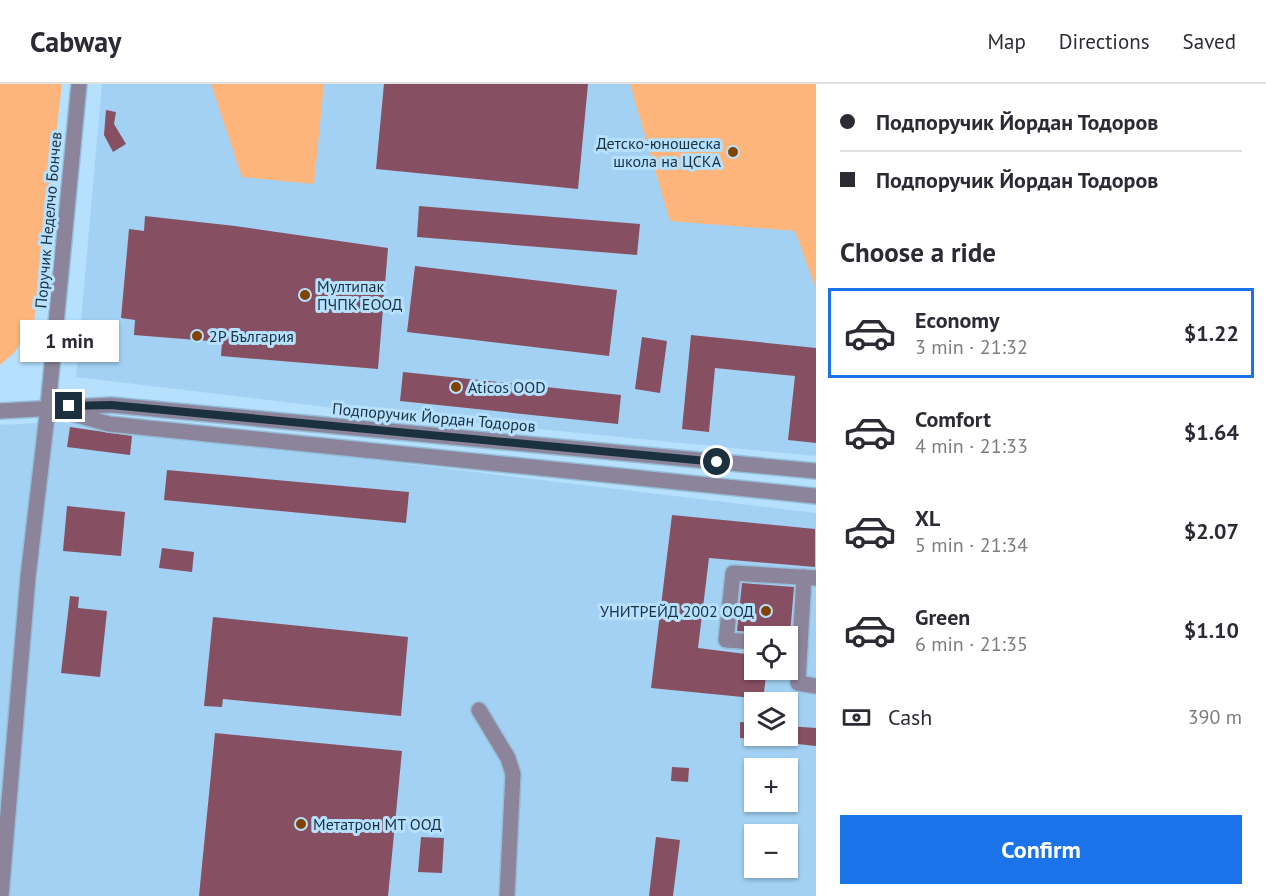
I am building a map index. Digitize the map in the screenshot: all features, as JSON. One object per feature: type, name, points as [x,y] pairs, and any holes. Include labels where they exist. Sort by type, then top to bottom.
[{"type":"street","name":"Поручик Неделчо Бончев","points":[[1,896],[7,722],[28,577],[48,407],[79,84]]},
{"type":"street","name":"Подпоручик Йордан Тодоров","points":[[0,411],[111,405],[816,471]]},
{"type":"street","name":"Подпоручик Йордан Тодоров","points":[[48,407],[109,423],[816,495]]},
{"type":"street","points":[[744,641],[726,640],[733,573],[810,577],[798,629]]},
{"type":"street","points":[[798,680],[798,683],[816,686]]},
{"type":"street","points":[[479,710],[508,758],[513,774],[507,896]]},
{"type":"shaded area","points":[[0,84],[62,84],[34,322],[14,353],[0,365]]},
{"type":"shaded area","points":[[102,84],[816,84],[816,456],[395,415],[76,377]]},
{"type":"shaded area","points":[[211,84],[324,84],[314,184],[242,177]]},
{"type":"shaded area","name":"Детско-юношеска школа на ЦСКА","points":[[630,84],[816,84],[816,289],[795,231],[670,221]]},
{"type":"shaded area","points":[[58,422],[816,513],[816,896],[0,896],[0,425]]},
{"type":"building","points":[[384,84],[588,84],[578,189],[376,169]]},
{"type":"building","points":[[106,110],[116,112],[114,124],[126,144],[113,152],[104,135]]},
{"type":"building","points":[[419,206],[640,224],[637,255],[417,237]]},
{"type":"building","name":"Мултипак ПЧПК ЕООД","points":[[145,216],[235,226],[388,248],[378,369],[221,356],[222,342],[134,335],[135,320],[121,318],[129,229],[144,231]]},
{"type":"building","points":[[415,266],[617,290],[609,356],[407,332]]},
{"type":"building","points":[[691,335],[816,348],[816,443],[788,440],[795,376],[715,368],[709,432],[682,429]]},
{"type":"building","points":[[642,337],[667,341],[660,393],[635,389]]},
{"type":"building","points":[[403,372],[621,395],[618,424],[400,401]]},
{"type":"building","points":[[70,427],[132,436],[130,455],[67,447]]},
{"type":"building","points":[[167,470],[409,492],[406,523],[164,500]]},
{"type":"building","points":[[67,506],[125,512],[121,556],[63,551]]},
{"type":"building","points":[[672,515],[815,529],[815,567],[709,558],[698,648],[744,654],[744,680],[766,680],[764,692],[744,692],[744,697],[651,688]]},
{"type":"building","points":[[162,548],[194,552],[192,572],[159,568]]},
{"type":"building","name":"УНИТРЕЙД 2002 ООД","points":[[742,583],[794,587],[791,626],[744,626],[744,631],[737,631]]},
{"type":"building","points":[[70,596],[79,597],[78,608],[107,611],[100,677],[61,673]]},
{"type":"building","points":[[213,617],[408,637],[401,716],[223,699],[222,707],[204,706]]},
{"type":"building","points":[[740,722],[744,722],[744,738],[740,738]]},
{"type":"building","points":[[798,727],[816,728],[816,746],[798,744]]},
{"type":"building","name":"Метатрон МТ ООД","points":[[215,733],[402,751],[388,896],[199,896]]},
{"type":"building","points":[[672,767],[689,768],[688,782],[671,781]]},
{"type":"building","points":[[421,837],[444,838],[442,873],[418,872]]},
{"type":"building","points":[[656,837],[680,840],[673,896],[649,896]]},
{"type":"place","name":"Детско-юношеска школа на ЦСКА","points":[[733,152]]},
{"type":"place","name":"Мултипак ПЧПК ЕООД","points":[[305,295]]},
{"type":"place","name":"2Р България","points":[[197,336]]},
{"type":"place","name":"Aticos OOD","points":[[456,387]]},
{"type":"place","name":"УНИТРЕЙД 2002 ООД","points":[[766,611]]},
{"type":"place","name":"Метатрон МТ ООД","points":[[301,824]]},
{"type":"route","points":[[69,406],[111,405],[717,462]]}]
